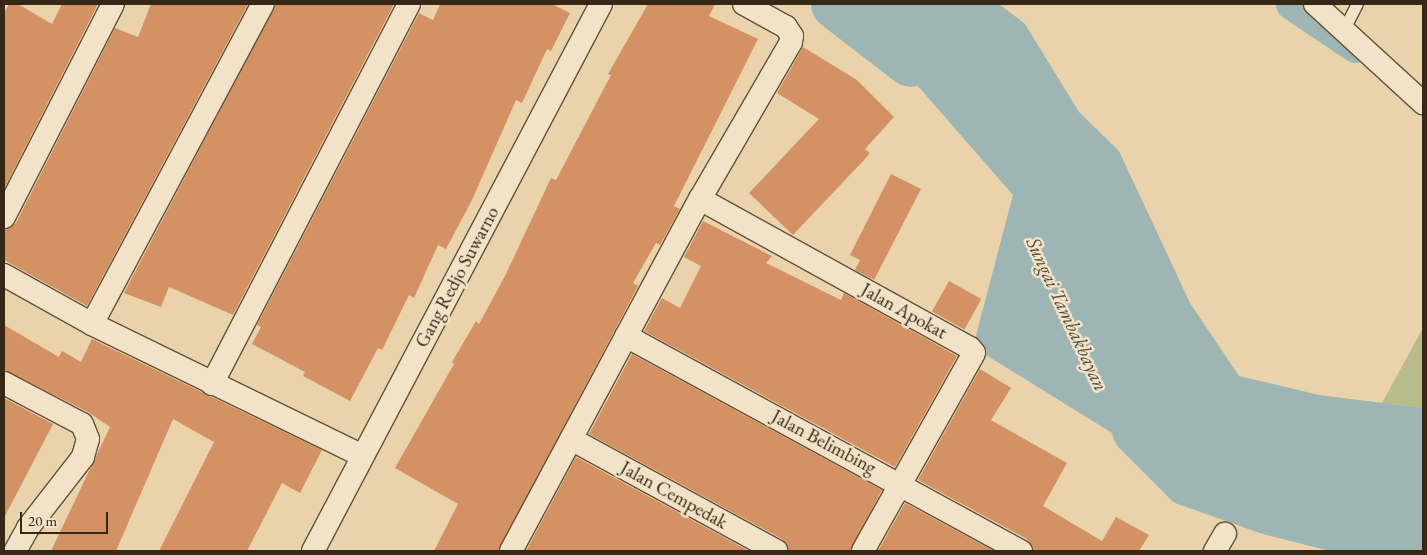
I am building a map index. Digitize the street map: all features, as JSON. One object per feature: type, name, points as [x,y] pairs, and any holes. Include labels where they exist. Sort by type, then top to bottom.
[{"type":"street","points":[[4,216],[114,4]]},
{"type":"street","points":[[92,324],[263,4]]},
{"type":"street","points":[[212,384],[409,4]]},
{"type":"street","name":"Gang Redjo Suwarno","points":[[313,551],[601,4]]},
{"type":"street","points":[[511,551],[700,199],[792,36],[786,27],[744,4]]},
{"type":"street","points":[[1316,4],[1423,103]]},
{"type":"street","name":"Jalan Apokat","points":[[700,199],[970,348],[973,359],[863,551]]},
{"type":"street","points":[[4,275],[92,324],[363,456]]},
{"type":"street","name":"Jalan Belimbing","points":[[626,336],[901,483],[1021,551]]},
{"type":"street","points":[[4,383],[82,424],[88,439],[83,457],[28,528],[15,551]]},
{"type":"street","name":"Jalan Cempedak","points":[[571,439],[776,551]]},
{"type":"lane","points":[[1344,29],[1357,4]]},
{"type":"green space","points":[[1423,328],[1423,408],[1382,403]]},
{"type":"water","points":[[882,4],[999,4],[1025,24],[1079,112],[1119,151],[1190,303],[1239,376],[1319,395],[1423,408],[1423,548],[1270,509],[1188,480],[973,347],[1013,195],[856,15]]},
{"type":"building","points":[[9,4],[18,4],[52,24],[62,4],[98,4],[4,189],[4,13]]},
{"type":"building","points":[[151,4],[248,4],[87,306],[4,260],[4,230],[16,223],[115,28],[138,37]]},
{"type":"building","points":[[276,4],[394,4],[233,315],[169,287],[161,307],[124,293]]},
{"type":"building","points":[[440,4],[552,4],[570,13],[551,51],[547,49],[522,103],[516,100],[472,200],[446,249],[438,245],[414,298],[409,295],[382,350],[378,348],[350,401],[303,376],[305,372],[252,344],[261,327],[257,325],[419,13],[433,20]]},
{"type":"building","points":[[648,4],[715,4],[709,16],[758,39],[674,206],[680,209],[660,245],[656,243],[633,283],[638,286],[498,551],[434,551],[458,504],[395,468],[476,321],[479,324],[505,276],[551,178],[556,180],[611,75],[608,74]]},
{"type":"building","points":[[803,47],[857,80],[894,117],[865,149],[870,153],[793,235],[749,193],[819,119],[777,93]]},
{"type":"building","points":[[891,174],[921,189],[874,280],[855,270],[860,260],[850,255]]},
{"type":"building","points":[[703,221],[772,256],[766,263],[841,300],[844,293],[957,356],[895,467],[644,331],[662,298],[680,308],[701,266],[684,257]]},
{"type":"building","points":[[949,281],[981,299],[964,330],[932,312]]},
{"type":"building","points":[[4,325],[59,357],[62,351],[81,362],[92,339],[322,450],[300,493],[282,483],[247,551],[159,551],[214,442],[173,419],[116,551],[51,551],[110,427],[88,412],[4,370]]},
{"type":"building","points":[[632,354],[882,490],[850,551],[789,551],[782,539],[589,434]]},
{"type":"building","points":[[980,369],[1011,388],[991,420],[1067,463],[1043,506],[1102,541],[1116,517],[1149,535],[1139,551],[1034,551],[1027,539],[918,480]]},
{"type":"building","points":[[4,398],[53,424],[4,518]]},
{"type":"building","points":[[576,457],[749,551],[526,551]]},
{"type":"building","points":[[905,503],[994,551],[878,551]]},
{"type":"waterway","name":"Sungai Tambakbayan","points":[[837,4],[911,61]]},
{"type":"waterway","points":[[1291,4],[1355,47]]},
{"type":"waterway","name":"Sungai Tambakbayan","points":[[1138,430],[1188,480],[1270,509],[1423,548]]}]
